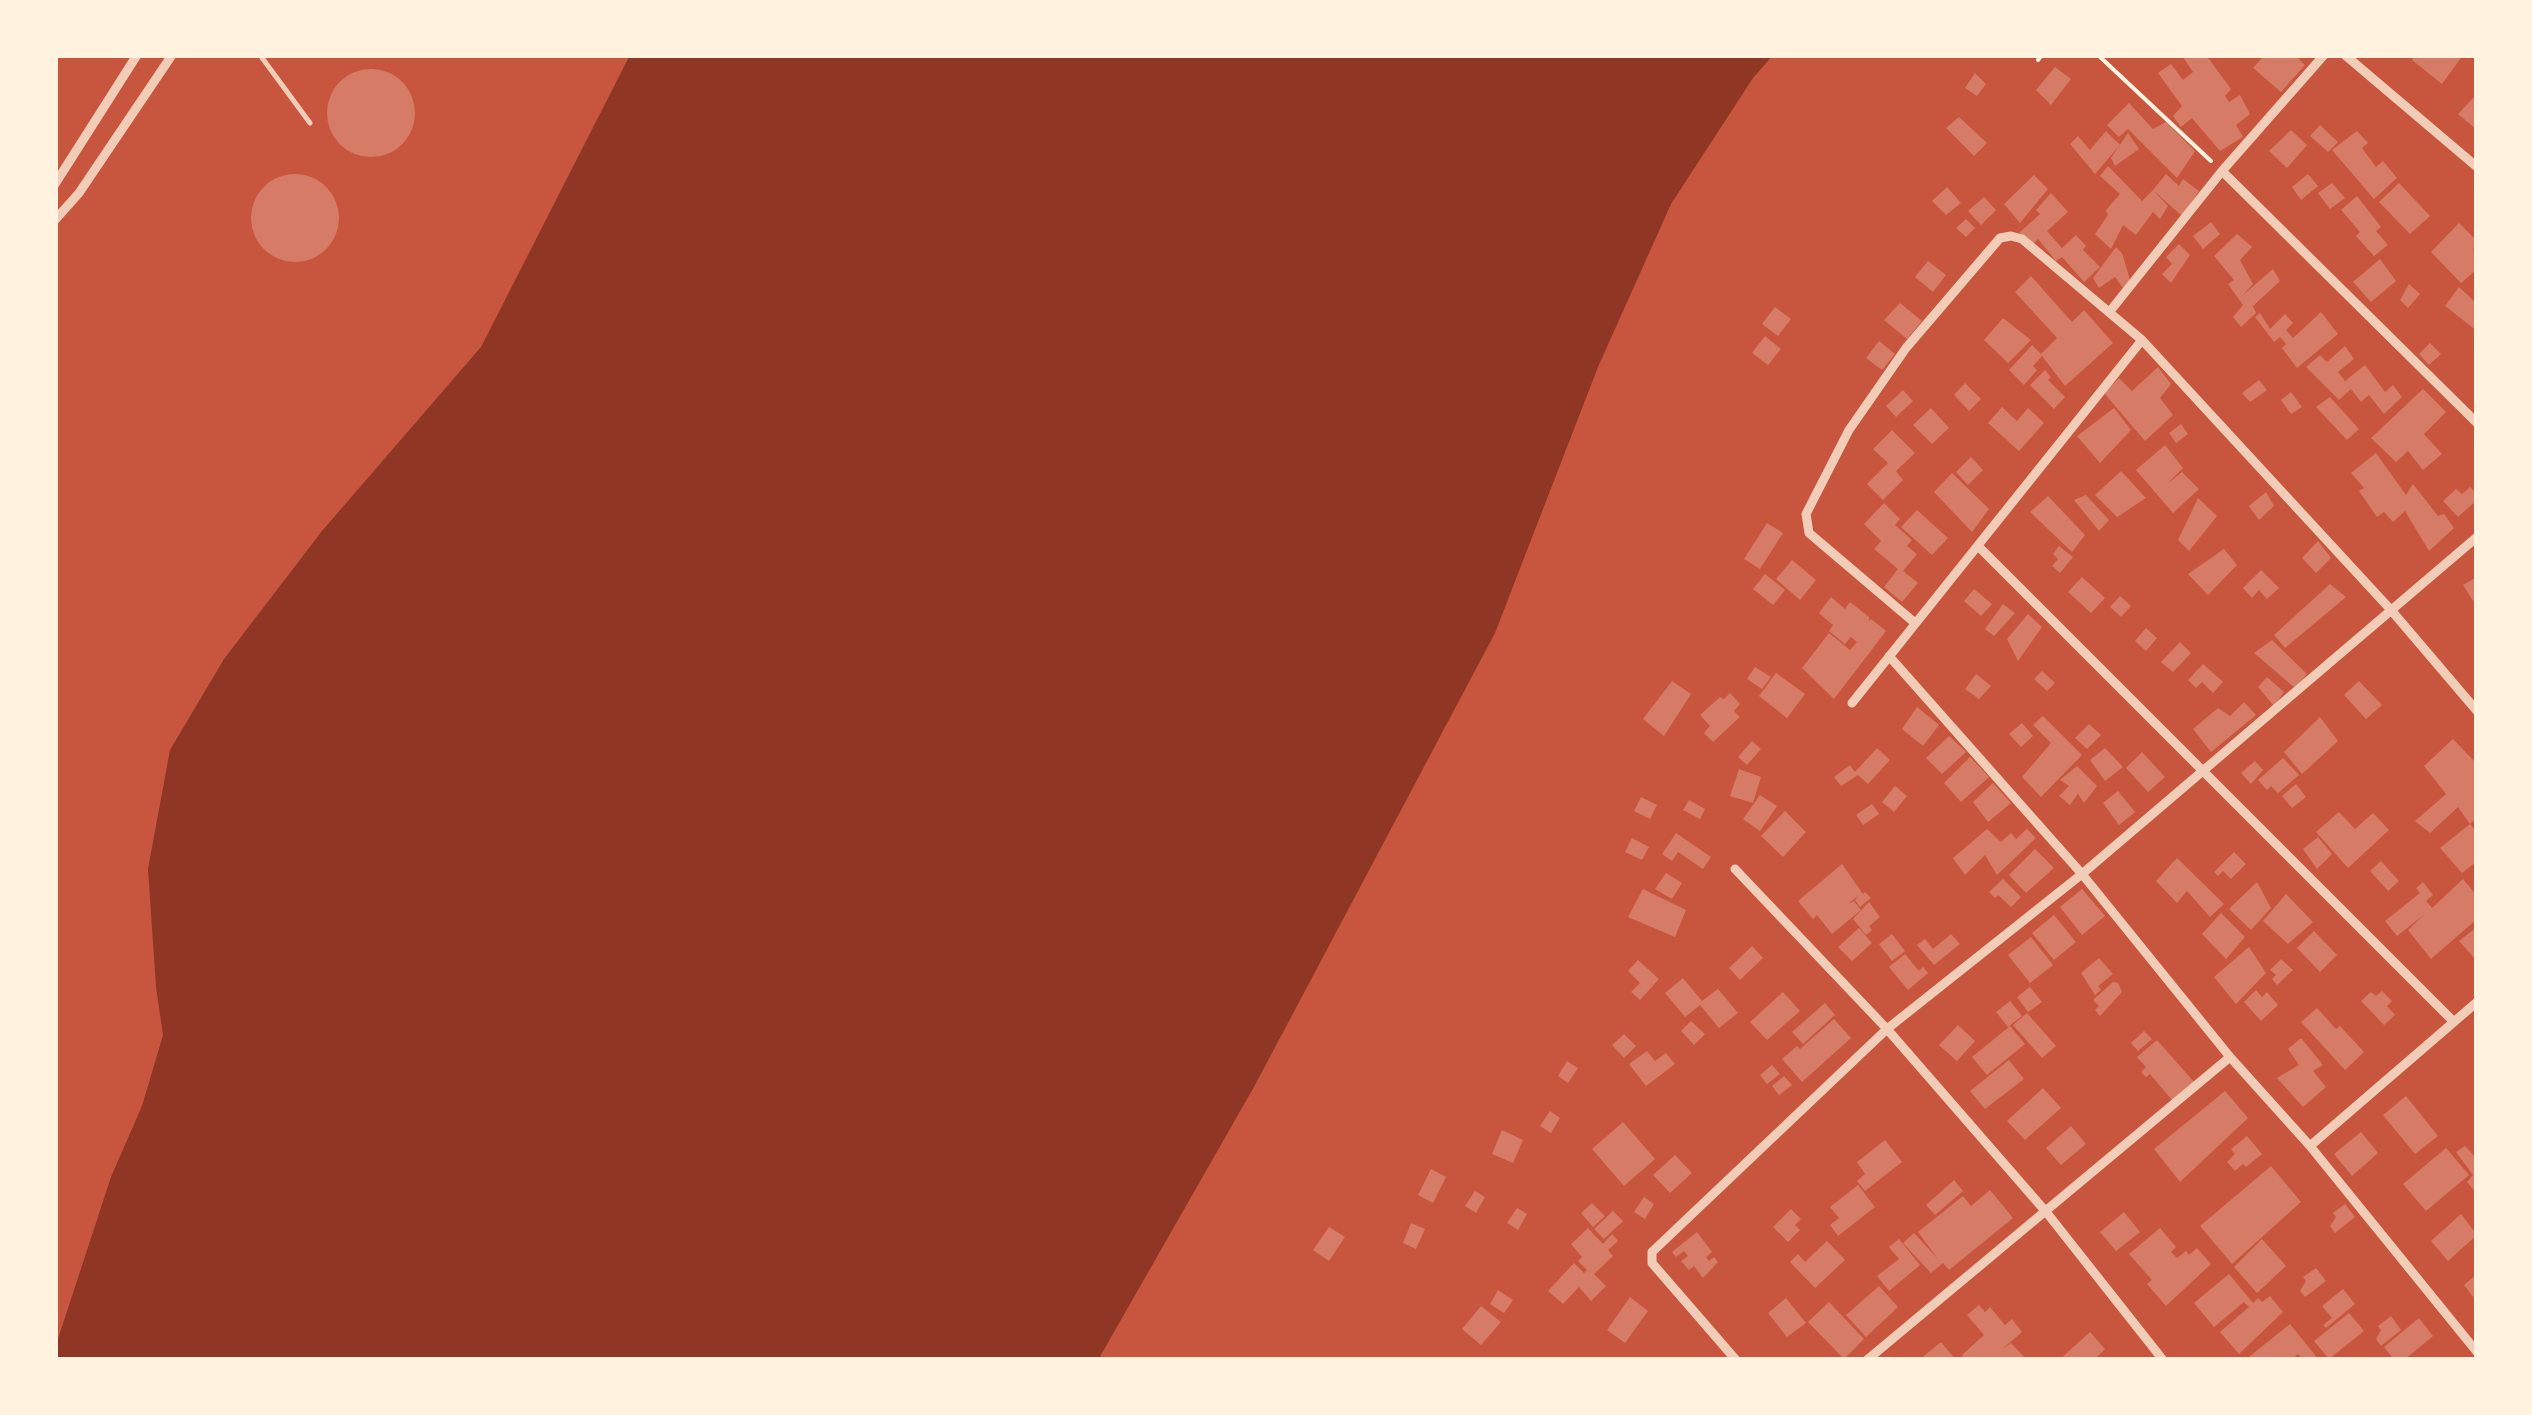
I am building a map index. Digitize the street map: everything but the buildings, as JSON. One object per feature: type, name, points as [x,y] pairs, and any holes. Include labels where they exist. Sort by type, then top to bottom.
[{"type":"street","points":[[55,184],[137,55]]},
{"type":"street","points":[[55,220],[79,193],[172,55]]},
{"type":"street","points":[[2110,310],[2222,171],[2324,55]]},
{"type":"street","points":[[2345,55],[2477,167]]},
{"type":"street","points":[[2222,171],[2477,423]]},
{"type":"street","points":[[1916,623],[1809,533],[1806,514],[1849,430],[1906,348],[2000,238],[2012,236],[2022,239],[2142,340],[2392,610],[2477,711]]},
{"type":"street","points":[[1852,703],[2142,340]]},
{"type":"street","points":[[1736,1360],[1652,1264],[1652,1252],[1887,1029],[2082,874],[2477,537]]},
{"type":"street","points":[[1978,546],[2454,1022]]},
{"type":"street","points":[[1890,656],[2082,874],[2477,1352]]},
{"type":"street","points":[[1735,869],[1887,1029],[2046,1213],[2162,1360]]},
{"type":"street","points":[[2310,1146],[2477,1002]]},
{"type":"street","points":[[1867,1360],[2230,1057]]},
{"type":"lane","points":[[260,55],[310,124]]},
{"type":"path","points":[[2098,55],[2222,171]]},
{"type":"shaded area","points":[[630,55],[1773,55],[1753,78],[1671,204],[1598,367],[1495,633],[1255,1085],[1098,1360],[55,1360],[55,1348],[111,1177],[142,1106],[163,1035],[148,869],[170,750],[224,659],[322,531],[481,347]]}]
